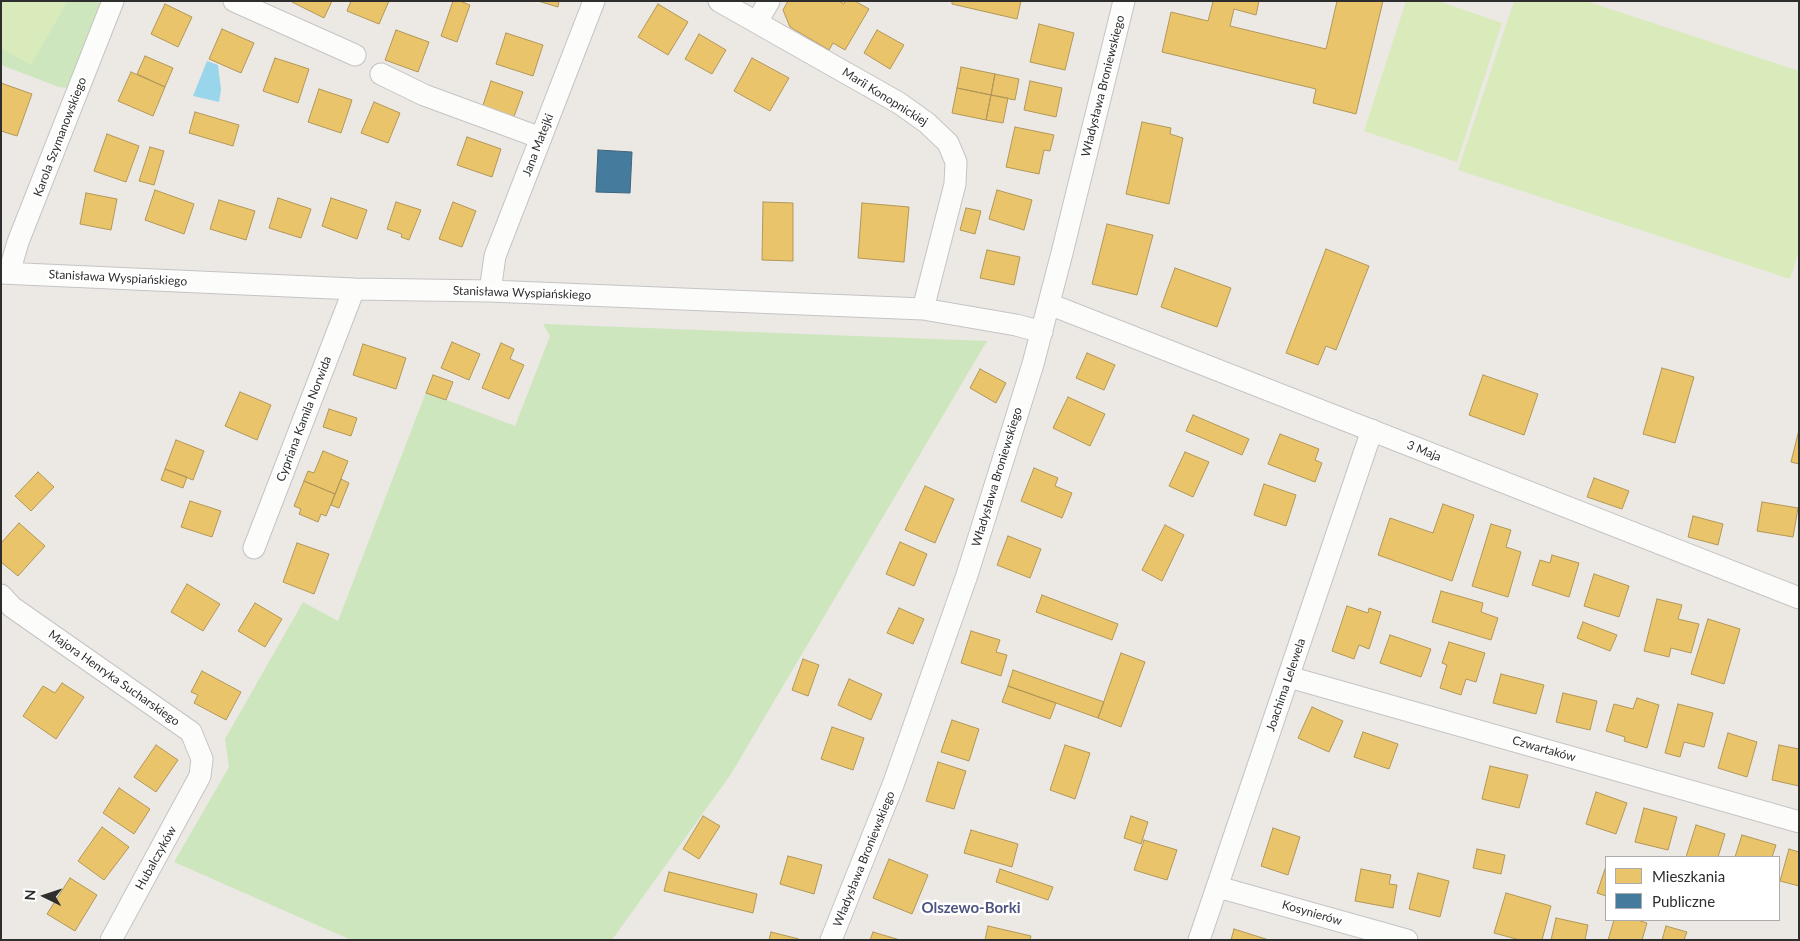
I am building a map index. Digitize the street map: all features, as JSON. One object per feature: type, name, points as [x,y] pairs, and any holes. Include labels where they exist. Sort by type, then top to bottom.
[{"type":"street","name":"Karola Szymanowskiego","points":[[5,273],[113,1]]},
{"type":"street","points":[[234,1],[355,55]]},
{"type":"street","name":"Jana Matejki","points":[[490,291],[495,256],[594,1]]},
{"type":"street","name":"Marii Konopnickiej","points":[[719,1],[899,103],[927,122],[948,144],[956,162],[955,184],[923,309]]},
{"type":"street","points":[[757,22],[769,1]]},
{"type":"street","name":"Władysława Broniewskiego","points":[[831,940],[894,785],[963,584],[1042,332],[1124,1]]},
{"type":"street","points":[[381,74],[424,96],[541,138]]},
{"type":"street","name":"Stanisława Wyspiańskiego","points":[[5,273],[354,289],[490,291],[923,309],[1016,325],[1042,332]]},
{"type":"street","name":"Cypriana Kamila Norwida","points":[[254,548],[354,289]]},
{"type":"street","name":"3 Maja","points":[[1049,304],[1799,598]]},
{"type":"street","name":"Joachima Lelewela","points":[[1199,940],[1372,430]]},
{"type":"street","name":"Majora Henryka Sucharskiego","points":[[1,595],[12,607],[191,732],[202,759],[200,776]]},
{"type":"street","name":"Czwartaków","points":[[1289,676],[1799,822]]},
{"type":"street","name":"Hubalczyków","points":[[111,940],[200,776]]},
{"type":"street","name":"Kosynierów","points":[[1218,887],[1407,940]]},
{"type":"green space","points":[[1,1],[102,1],[67,88],[59,87],[1,65]]},
{"type":"green space","points":[[1,1],[68,1],[31,65],[1,48]]},
{"type":"green space","points":[[1406,1],[1438,1],[1502,23],[1457,162],[1364,131]]},
{"type":"green space","points":[[1514,1],[1586,1],[1799,71],[1799,251],[1790,279],[1458,170]]},
{"type":"green space","points":[[543,324],[987,341],[731,774],[612,940],[351,940],[174,862],[229,767],[225,739],[303,602],[338,621],[426,392],[515,426],[550,336]]},
{"type":"water","points":[[207,61],[218,65],[221,90],[219,102],[193,96]]},
{"type":"building: Mieszkania","points":[[293,1],[332,1],[324,18]]},
{"type":"building: Mieszkania","points":[[351,1],[389,1],[379,24],[347,11]]},
{"type":"building: Mieszkania","points":[[453,1],[460,1],[470,5],[457,42],[441,36]]},
{"type":"building: Mieszkania","points":[[538,1],[559,1],[558,7]]},
{"type":"building: Mieszkania","points":[[788,1],[839,1],[844,4],[845,1],[855,1],[869,9],[845,50],[833,43],[829,50],[790,27],[783,10]]},
{"type":"building: Mieszkania","points":[[952,1],[1021,1],[1017,19],[952,4]]},
{"type":"building: Mieszkania","points":[[1209,1],[1259,1],[1256,15],[1234,9],[1230,26],[1326,49],[1337,1],[1383,1],[1356,114],[1313,103],[1316,89],[1162,52],[1171,12],[1208,21],[1213,2]]},
{"type":"building: Mieszkania","points":[[165,4],[192,17],[178,47],[151,34]]},
{"type":"building: Mieszkania","points":[[658,4],[688,22],[668,55],[638,37]]},
{"type":"building: Mieszkania","points":[[1039,24],[1074,33],[1065,70],[1030,62]]},
{"type":"building: Mieszkania","points":[[222,29],[254,43],[241,73],[209,59]]},
{"type":"building: Mieszkania","points":[[396,30],[429,42],[418,72],[385,60]]},
{"type":"building: Mieszkania","points":[[877,30],[904,45],[890,69],[864,53]]},
{"type":"building: Mieszkania","points":[[506,33],[543,45],[533,76],[496,64]]},
{"type":"building: Mieszkania","points":[[699,34],[726,50],[712,74],[685,59]]},
{"type":"building: Mieszkania","points":[[145,56],[173,68],[165,87],[137,74]]},
{"type":"building: Mieszkania","points":[[275,58],[309,69],[298,103],[263,91]]},
{"type":"building: Mieszkania","points":[[752,58],[789,78],[770,111],[734,91]]},
{"type":"building: Mieszkania","points":[[961,67],[995,74],[991,95],[957,88]]},
{"type":"building: Mieszkania","points":[[131,72],[165,87],[153,116],[118,101]]},
{"type":"building: Mieszkania","points":[[995,74],[1019,79],[1015,100],[991,95]]},
{"type":"building: Mieszkania","points":[[491,81],[523,92],[513,119],[482,108]]},
{"type":"building: Mieszkania","points":[[1030,81],[1062,88],[1056,117],[1024,110]]},
{"type":"building: Mieszkania","points":[[1,83],[32,94],[17,136],[1,131]]},
{"type":"building: Mieszkania","points":[[957,88],[991,95],[986,120],[952,113]]},
{"type":"building: Mieszkania","points":[[319,89],[352,100],[341,133],[308,122]]},
{"type":"building: Mieszkania","points":[[991,95],[1008,98],[1003,123],[986,120]]},
{"type":"building: Mieszkania","points":[[374,102],[400,113],[388,143],[361,133]]},
{"type":"building: Mieszkania","points":[[195,112],[239,125],[233,146],[189,133]]},
{"type":"building: Mieszkania","points":[[1142,122],[1171,128],[1170,134],[1183,138],[1169,204],[1126,194]]},
{"type":"building: Mieszkania","points":[[1015,127],[1054,135],[1050,151],[1044,150],[1039,174],[1006,167]]},
{"type":"building: Mieszkania","points":[[107,134],[139,146],[126,182],[94,171]]},
{"type":"building: Mieszkania","points":[[467,137],[501,149],[492,177],[457,165]]},
{"type":"building: Mieszkania","points":[[150,147],[164,151],[154,185],[139,181]]},
{"type":"building: Mieszkania","points":[[155,190],[194,204],[184,234],[145,220]]},
{"type":"building: Mieszkania","points":[[997,190],[1032,200],[1024,230],[989,219]]},
{"type":"building: Mieszkania","points":[[86,193],[117,199],[111,230],[80,224]]},
{"type":"building: Mieszkania","points":[[278,198],[311,209],[301,238],[269,228]]},
{"type":"building: Mieszkania","points":[[331,198],[367,210],[357,239],[322,226]]},
{"type":"building: Mieszkania","points":[[219,200],[255,211],[246,240],[210,229]]},
{"type":"building: Mieszkania","points":[[396,202],[421,210],[409,240],[401,237],[402,234],[387,229]]},
{"type":"building: Mieszkania","points":[[453,202],[476,211],[462,247],[439,239]]},
{"type":"building: Mieszkania","points":[[763,202],[793,203],[793,261],[762,260]]},
{"type":"building: Mieszkania","points":[[862,203],[909,207],[904,262],[858,258]]},
{"type":"building: Mieszkania","points":[[966,208],[981,211],[975,234],[960,230]]},
{"type":"building: Mieszkania","points":[[1107,224],[1153,235],[1137,295],[1092,284]]},
{"type":"building: Mieszkania","points":[[1326,249],[1369,266],[1336,350],[1326,346],[1318,365],[1286,353]]},
{"type":"building: Mieszkania","points":[[987,250],[1020,257],[1014,285],[980,278]]},
{"type":"building: Mieszkania","points":[[1175,268],[1231,288],[1217,327],[1161,307]]},
{"type":"building: Mieszkania","points":[[452,342],[480,354],[469,380],[441,368]]},
{"type":"building: Mieszkania","points":[[501,343],[514,349],[510,359],[524,365],[509,399],[482,388]]},
{"type":"building: Mieszkania","points":[[363,344],[406,358],[396,389],[353,375]]},
{"type":"building: Mieszkania","points":[[1087,353],[1115,365],[1104,390],[1076,378]]},
{"type":"building: Mieszkania","points":[[1662,368],[1694,377],[1675,443],[1643,434]]},
{"type":"building: Mieszkania","points":[[980,369],[1006,383],[996,403],[970,388]]},
{"type":"building: Mieszkania","points":[[433,375],[453,382],[446,400],[426,393]]},
{"type":"building: Mieszkania","points":[[1483,375],[1538,394],[1524,435],[1469,415]]},
{"type":"building: Mieszkania","points":[[240,392],[271,405],[257,440],[225,426]]},
{"type":"building: Mieszkania","points":[[1068,397],[1105,414],[1090,446],[1053,428]]},
{"type":"building: Mieszkania","points":[[329,409],[357,418],[351,436],[323,427]]},
{"type":"building: Mieszkania","points":[[1193,415],[1249,439],[1242,455],[1186,431]]},
{"type":"building: Mieszkania","points":[[1799,430],[1799,464],[1791,462]]},
{"type":"building: Mieszkania","points":[[1280,434],[1319,449],[1315,460],[1322,463],[1315,482],[1268,464]]},
{"type":"building: Mieszkania","points":[[176,440],[204,451],[193,480],[165,469]]},
{"type":"building: Mieszkania","points":[[323,451],[348,461],[335,494],[304,481],[308,471],[314,473]]},
{"type":"building: Mieszkania","points":[[1185,452],[1209,462],[1193,497],[1169,486]]},
{"type":"building: Mieszkania","points":[[1034,468],[1058,478],[1055,486],[1072,493],[1062,518],[1021,501]]},
{"type":"building: Mieszkania","points":[[165,469],[187,477],[183,488],[161,480]]},
{"type":"building: Mieszkania","points":[[38,472],[54,487],[31,511],[15,496]]},
{"type":"building: Mieszkania","points":[[1594,478],[1629,491],[1622,509],[1587,497]]},
{"type":"building: Mieszkania","points":[[341,479],[349,483],[339,508],[331,505]]},
{"type":"building: Mieszkania","points":[[304,481],[335,494],[326,516],[321,514],[318,522],[299,514],[301,509],[294,506]]},
{"type":"building: Mieszkania","points":[[1264,484],[1296,495],[1286,526],[1254,515]]},
{"type":"building: Mieszkania","points":[[925,486],[954,499],[935,543],[905,530]]},
{"type":"building: Mieszkania","points":[[190,501],[221,511],[212,537],[181,527]]},
{"type":"building: Mieszkania","points":[[1762,502],[1798,508],[1793,537],[1757,531]]},
{"type":"building: Mieszkania","points":[[1443,504],[1474,515],[1452,581],[1378,555],[1390,518],[1433,533]]},
{"type":"building: Mieszkania","points":[[1693,516],[1723,524],[1718,545],[1688,537]]},
{"type":"building: Mieszkania","points":[[19,523],[45,546],[18,576],[1,562],[1,543]]},
{"type":"building: Mieszkania","points":[[1491,524],[1511,530],[1506,547],[1521,552],[1508,597],[1472,586]]},
{"type":"building: Mieszkania","points":[[1165,525],[1184,535],[1162,581],[1142,570]]},
{"type":"building: Mieszkania","points":[[1008,536],[1041,549],[1030,578],[997,565]]},
{"type":"building: Mieszkania","points":[[900,542],[927,554],[914,586],[886,574]]},
{"type":"building: Mieszkania","points":[[297,543],[329,554],[314,594],[283,582]]},
{"type":"building: Mieszkania","points":[[1552,555],[1579,563],[1569,597],[1532,585],[1540,560],[1550,563]]},
{"type":"building: Mieszkania","points":[[1594,574],[1629,586],[1619,617],[1584,606]]},
{"type":"building: Mieszkania","points":[[187,584],[220,604],[203,631],[171,612]]},
{"type":"building: Mieszkania","points":[[1441,591],[1483,603],[1481,612],[1498,618],[1491,640],[1432,622]]},
{"type":"building: Mieszkania","points":[[1042,595],[1118,624],[1112,640],[1036,612]]},
{"type":"building: Mieszkania","points":[[1657,599],[1682,605],[1678,619],[1699,624],[1691,653],[1671,648],[1669,657],[1644,651]]},
{"type":"building: Mieszkania","points":[[255,603],[282,619],[265,647],[238,631]]},
{"type":"building: Mieszkania","points":[[1347,606],[1368,613],[1369,608],[1381,612],[1369,649],[1359,645],[1354,659],[1332,651]]},
{"type":"building: Mieszkania","points":[[899,608],[924,619],[913,644],[887,633]]},
{"type":"building: Mieszkania","points":[[1708,619],[1740,629],[1724,684],[1691,674]]},
{"type":"building: Mieszkania","points":[[1583,622],[1617,635],[1610,651],[1577,638]]},
{"type":"building: Mieszkania","points":[[971,631],[1000,640],[996,652],[1007,655],[1001,676],[961,663]]},
{"type":"building: Mieszkania","points":[[1390,635],[1431,649],[1421,677],[1380,663]]},
{"type":"building: Mieszkania","points":[[1449,642],[1485,653],[1476,682],[1466,679],[1461,695],[1440,688],[1447,665],[1442,663]]},
{"type":"building: Mieszkania","points":[[1121,653],[1145,662],[1121,727],[1098,718]]},
{"type":"building: Mieszkania","points":[[803,659],[819,665],[808,696],[792,690]]},
{"type":"building: Mieszkania","points":[[1013,670],[1104,702],[1098,718],[1008,686]]},
{"type":"building: Mieszkania","points":[[202,671],[241,692],[226,720],[194,703],[198,695],[191,692]]},
{"type":"building: Mieszkania","points":[[1501,674],[1544,685],[1536,714],[1493,703]]},
{"type":"building: Mieszkania","points":[[849,679],[882,694],[871,720],[838,705]]},
{"type":"building: Mieszkania","points":[[62,683],[84,697],[56,739],[23,716],[43,686],[55,693]]},
{"type":"building: Mieszkania","points":[[1008,686],[1056,703],[1050,719],[1002,702]]},
{"type":"building: Mieszkania","points":[[1563,693],[1597,701],[1590,730],[1556,722]]},
{"type":"building: Mieszkania","points":[[1637,698],[1659,705],[1647,748],[1624,741],[1625,737],[1606,731],[1614,704],[1633,709]]},
{"type":"building: Mieszkania","points":[[1678,704],[1713,713],[1704,747],[1684,742],[1680,757],[1665,753]]},
{"type":"building: Mieszkania","points":[[1312,707],[1343,721],[1329,752],[1298,738]]},
{"type":"building: Mieszkania","points":[[952,720],[979,729],[969,761],[941,752]]},
{"type":"building: Mieszkania","points":[[832,727],[864,738],[853,770],[821,759]]},
{"type":"building: Mieszkania","points":[[1363,732],[1398,744],[1389,769],[1354,757]]},
{"type":"building: Mieszkania","points":[[1728,733],[1757,742],[1747,777],[1718,768]]},
{"type":"building: Mieszkania","points":[[156,745],[178,760],[156,792],[134,777]]},
{"type":"building: Mieszkania","points":[[1065,745],[1090,753],[1075,799],[1050,790]]},
{"type":"building: Mieszkania","points":[[1779,745],[1799,749],[1799,786],[1772,780]]},
{"type":"building: Mieszkania","points":[[938,762],[966,771],[954,809],[926,801]]},
{"type":"building: Mieszkania","points":[[1490,766],[1528,775],[1519,808],[1482,799]]},
{"type":"building: Mieszkania","points":[[119,788],[150,809],[134,834],[103,813]]},
{"type":"building: Mieszkania","points":[[1596,792],[1627,803],[1616,834],[1586,824]]},
{"type":"building: Mieszkania","points":[[1644,808],[1677,817],[1668,850],[1635,842]]},
{"type":"building: Mieszkania","points":[[703,816],[720,826],[699,859],[683,849]]},
{"type":"building: Mieszkania","points":[[1131,816],[1148,822],[1141,844],[1124,838]]},
{"type":"building: Mieszkania","points":[[1696,825],[1725,834],[1718,856],[1686,856]]},
{"type":"building: Mieszkania","points":[[102,827],[129,847],[104,880],[78,861]]},
{"type":"building: Mieszkania","points":[[1273,828],[1300,837],[1288,875],[1261,866]]},
{"type":"building: Mieszkania","points":[[971,830],[1018,844],[1012,867],[964,853]]},
{"type":"building: Mieszkania","points":[[1742,835],[1776,845],[1772,856],[1735,856]]},
{"type":"building: Mieszkania","points":[[1144,840],[1177,850],[1167,880],[1134,870]]},
{"type":"building: Mieszkania","points":[[1477,849],[1505,855],[1501,874],[1473,868]]},
{"type":"building: Mieszkania","points":[[1789,849],[1799,852],[1799,886],[1780,881]]},
{"type":"building: Mieszkania","points":[[788,856],[822,865],[814,894],[780,884]]},
{"type":"building: Mieszkania","points":[[889,859],[928,875],[912,914],[873,898]]},
{"type":"building: Mieszkania","points":[[1000,869],[1053,887],[1048,900],[996,882]]},
{"type":"building: Mieszkania","points":[[1361,869],[1391,875],[1389,884],[1397,885],[1393,908],[1355,901]]},
{"type":"building: Mieszkania","points":[[1605,869],[1605,896],[1597,893]]},
{"type":"building: Mieszkania","points":[[669,872],[757,894],[753,913],[664,891]]},
{"type":"building: Mieszkania","points":[[1418,873],[1449,881],[1440,917],[1409,909]]},
{"type":"building: Mieszkania","points":[[70,878],[97,895],[75,931],[47,914]]},
{"type":"building: Mieszkania","points":[[1506,893],[1551,906],[1542,940],[1520,940],[1494,933]]},
{"type":"building: Mieszkania","points":[[1556,918],[1588,925],[1585,940],[1551,940]]},
{"type":"building: Mieszkania","points":[[1614,921],[1640,921],[1647,923],[1642,940],[1608,940]]},
{"type":"building: Mieszkania","points":[[988,926],[1031,936],[1030,940],[985,940]]},
{"type":"building: Mieszkania","points":[[1666,926],[1687,932],[1684,940],[1662,940]]},
{"type":"building: Mieszkania","points":[[1234,929],[1269,940],[1231,940]]},
{"type":"building: Mieszkania","points":[[771,932],[799,939],[799,940],[769,940]]},
{"type":"building: Mieszkania","points":[[873,932],[900,940],[870,940]]},
{"type":"building: Publiczne","points":[[598,150],[632,152],[630,193],[596,192]]},
{"type":"district","name":"Olszewo-Borki","points":[[971,908]]}]
